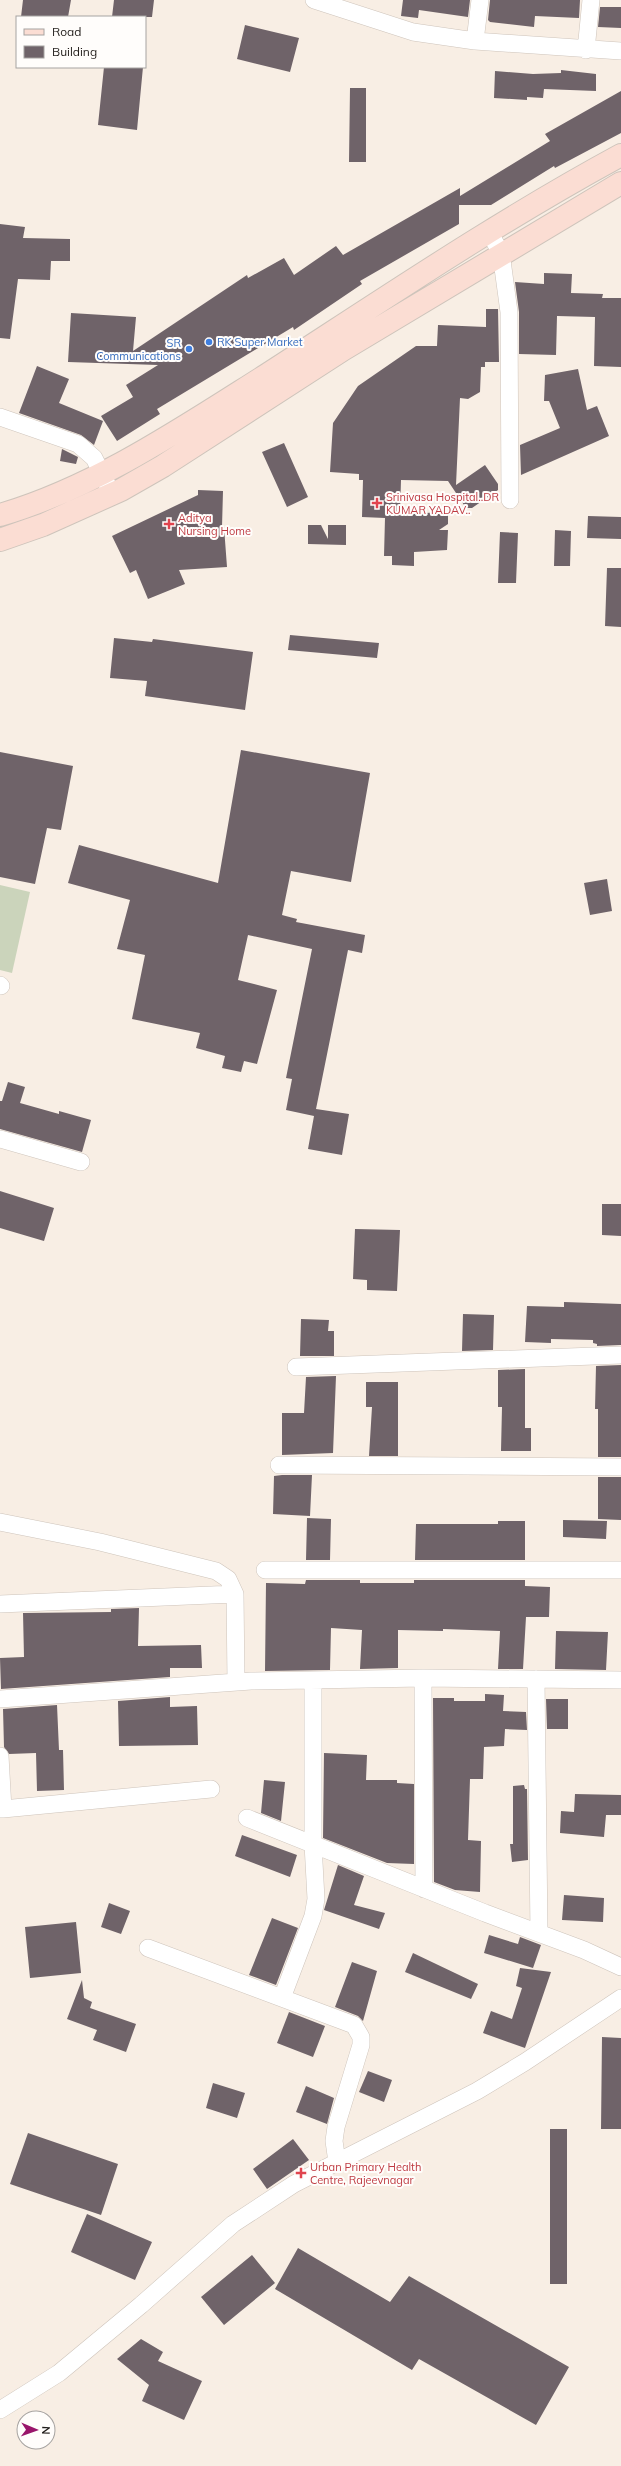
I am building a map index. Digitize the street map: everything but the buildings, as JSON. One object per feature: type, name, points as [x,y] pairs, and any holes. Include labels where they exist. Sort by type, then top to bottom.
[{"type":"street","points":[[314,0],[413,32],[475,41],[586,50],[621,51]]},
{"type":"street","points":[[475,41],[480,0]]},
{"type":"street","points":[[586,50],[591,0]]},
{"type":"street","points":[[0,515],[46,499],[102,472],[202,416],[489,232],[621,155]]},
{"type":"street","points":[[0,540],[43,525],[112,495],[163,466],[344,349],[501,253],[621,183]]},
{"type":"street","points":[[489,232],[501,253],[509,312],[510,500]]},
{"type":"street","points":[[0,417],[78,444],[94,458],[112,495]]},
{"type":"street","points":[[0,1138],[81,1162]]},
{"type":"street","points":[[296,1367],[621,1355]]},
{"type":"street","points":[[279,1465],[621,1468]]},
{"type":"street","points":[[0,1522],[100,1542],[216,1571],[228,1579],[235,1594],[236,1682]]},
{"type":"street","points":[[265,1570],[621,1570]]},
{"type":"street","points":[[0,1604],[235,1594]]},
{"type":"street","points":[[0,1698],[236,1682],[423,1678],[621,1680]]},
{"type":"street","points":[[423,1678],[424,1889]]},
{"type":"street","points":[[536,1679],[539,1933]]},
{"type":"street","points":[[282,1998],[314,1916],[316,1899],[313,1844],[313,1680]]},
{"type":"street","points":[[0,1756],[2,1809],[211,1789]]},
{"type":"street","points":[[247,1818],[424,1889],[584,1950],[621,1967]]},
{"type":"street","points":[[148,1948],[347,2021],[354,2025],[361,2037],[361,2045],[334,2141],[337,2162]]},
{"type":"street","points":[[0,2410],[59,2373],[141,2305],[232,2224],[294,2184],[477,2091],[525,2062],[621,1998]]},
{"type":"green space","points":[[0,885],[30,892],[12,973],[0,970]]},
{"type":"place","name":"RK Super Market","points":[[209,342]]},
{"type":"place","name":"SR Communications","points":[[189,349]]},
{"type":"place","name":"Srinivasa Hospital..DR KUMAR YADAV..","points":[[377,503]]},
{"type":"place","name":"Aditya Nursing Home","points":[[169,524]]},
{"type":"place","name":"Urban Primary Health Centre, Rajeevnagar","points":[[301,2173]]}]
